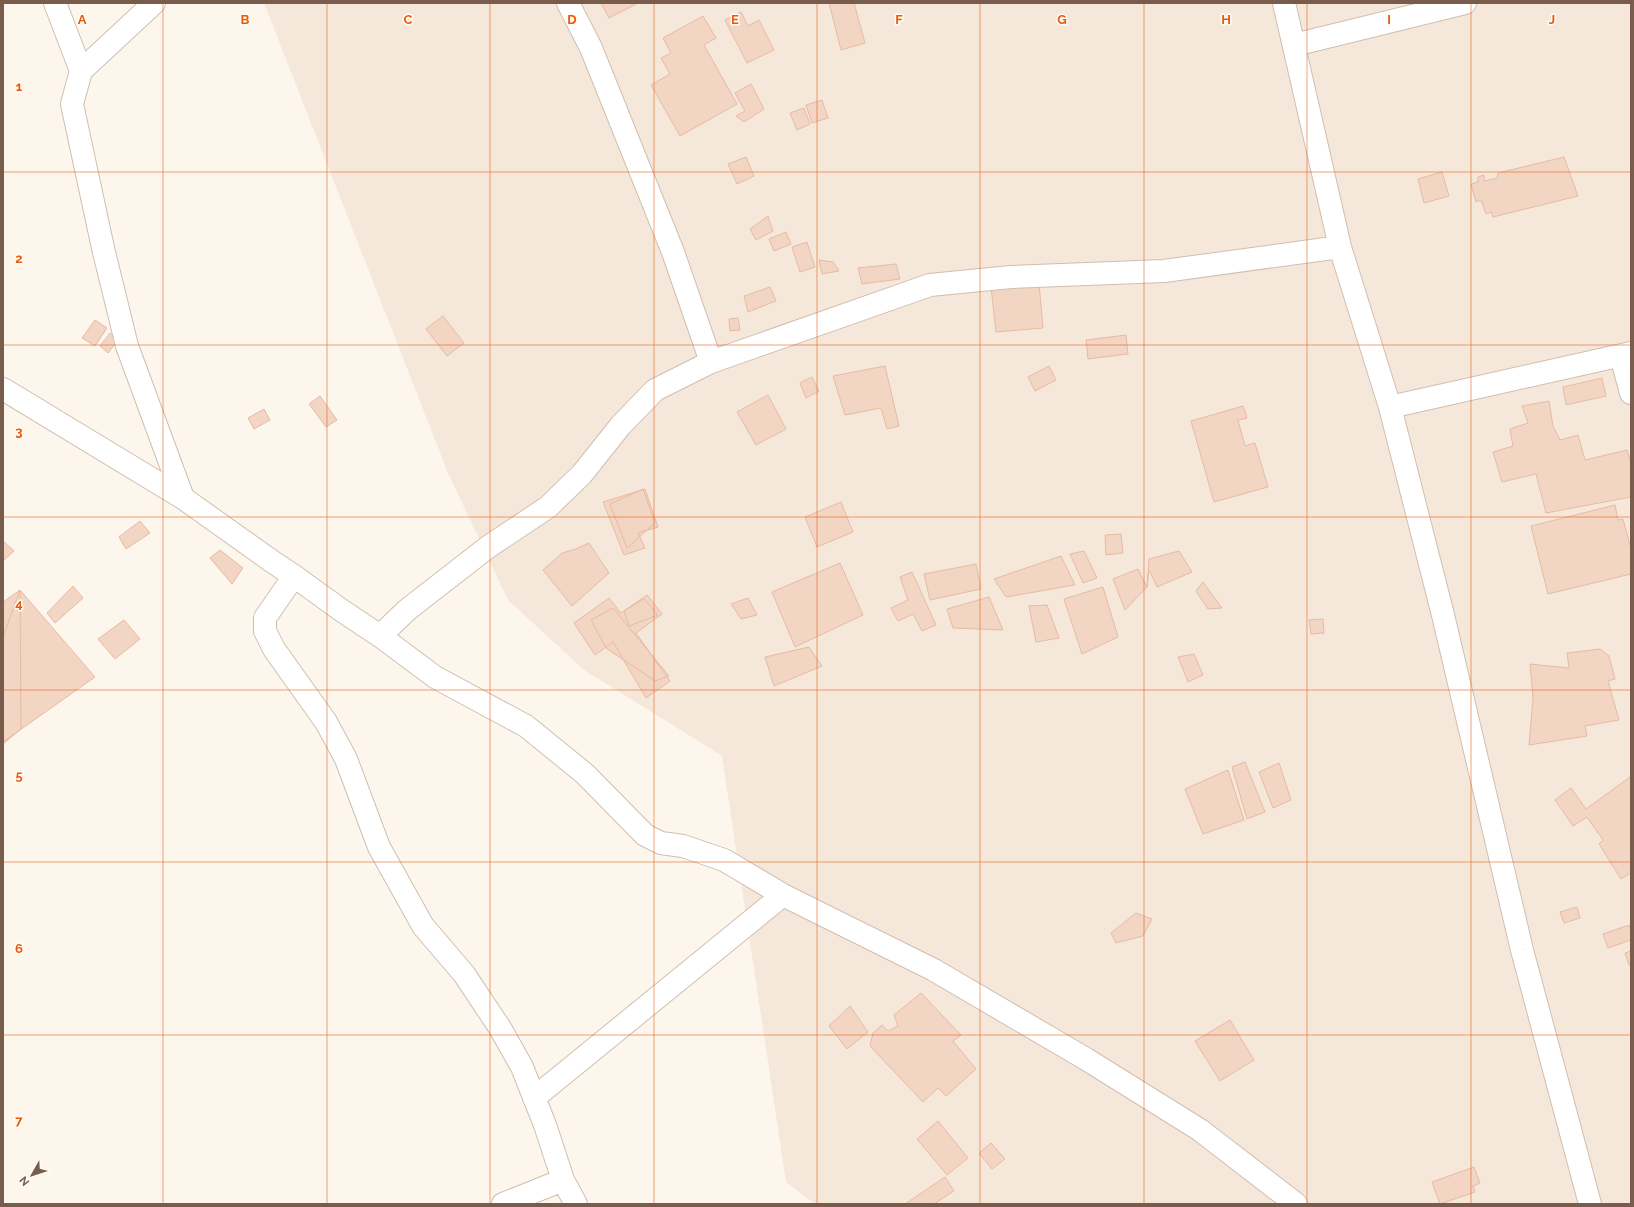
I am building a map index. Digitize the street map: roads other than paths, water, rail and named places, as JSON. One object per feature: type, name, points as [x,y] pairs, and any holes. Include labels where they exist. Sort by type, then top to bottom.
[{"type":"street","points":[[55,3],[80,71]]},
{"type":"street","points":[[154,3],[80,71],[72,104],[102,248],[127,346],[184,498]]},
{"type":"street","points":[[568,3],[591,48],[673,252],[710,362]]},
{"type":"street","points":[[1284,3],[1340,247],[1390,407],[1443,615],[1522,950],[1590,1204]]},
{"type":"street","points":[[1294,45],[1465,3]]},
{"type":"street","points":[[380,636],[407,610],[482,552],[548,507],[582,474],[621,425],[655,390],[710,362],[930,285],[1011,277],[1164,271],[1340,247]]},
{"type":"street","points":[[1390,407],[1626,354],[1631,393]]},
{"type":"street","points":[[3,389],[184,498],[380,636],[435,677],[526,726],[586,774],[645,834],[661,843],[683,846],[724,860],[783,895],[934,970],[1086,1060],[1200,1130],[1296,1204]]},
{"type":"street","points":[[294,576],[265,618],[265,631],[274,649],[326,722],[346,759],[379,847],[423,926],[464,974],[500,1028],[522,1067],[545,1125],[563,1180],[576,1204]]},
{"type":"street","points":[[534,1098],[783,895]]},
{"type":"street","points":[[503,1204],[563,1180]]}]
